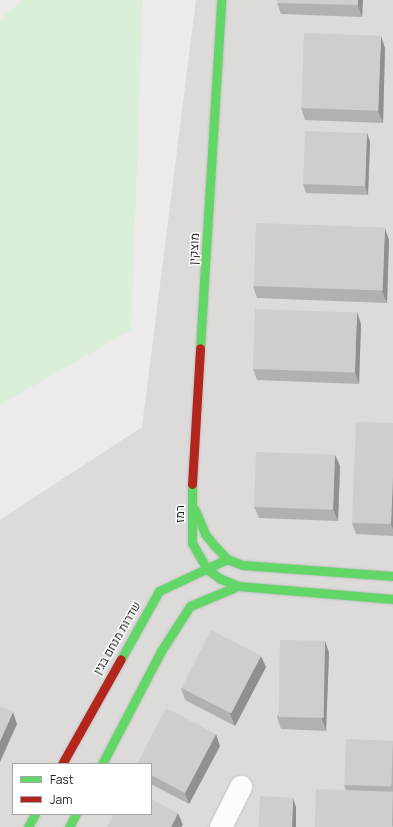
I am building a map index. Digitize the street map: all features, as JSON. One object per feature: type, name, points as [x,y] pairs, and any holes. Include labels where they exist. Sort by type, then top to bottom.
[{"type":"street","name":"מוצקין","points":[[191,499],[221,0]]},
{"type":"street","name":"רמז","points":[[191,499],[205,534],[227,559],[243,566],[393,576]]},
{"type":"street","name":"רמז","points":[[191,499],[192,543],[207,569],[221,580],[238,586],[393,599]]},
{"type":"street","name":"שדרות מנחם בגין","points":[[63,763],[159,591],[182,578],[207,569],[227,559]]},
{"type":"street","points":[[103,763],[161,651],[190,606],[238,586]]},
{"type":"street","points":[[220,827],[241,787]]},
{"type":"street","points":[[28,827],[34,815]]},
{"type":"street","points":[[69,827],[75,815]]},
{"type":"shaded area","points":[[196,0],[393,0],[393,827],[0,827],[0,520],[142,427]]},
{"type":"green space","points":[[22,0],[143,0],[131,330],[0,405],[0,20]]},
{"type":"building","points":[[277,0],[358,0],[358,5],[277,3]]},
{"type":"building","points":[[304,33],[381,36],[378,111],[301,108]]},
{"type":"building","points":[[305,131],[367,133],[365,186],[303,184]]},
{"type":"building","points":[[256,223],[385,228],[383,290],[254,286]]},
{"type":"building","points":[[255,309],[357,313],[355,373],[253,369]]},
{"type":"building","points":[[356,422],[393,423],[391,524],[352,523]]},
{"type":"building","points":[[256,452],[335,455],[333,510],[254,507]]},
{"type":"building","points":[[211,630],[261,655],[231,713],[181,688]]},
{"type":"building","points":[[280,640],[325,641],[324,718],[279,717]]},
{"type":"building","points":[[0,706],[13,712],[0,741]]},
{"type":"building","points":[[166,708],[216,734],[185,793],[152,776],[152,763],[138,763]]},
{"type":"building","points":[[346,739],[393,741],[391,787],[344,785]]},
{"type":"building","points":[[316,789],[393,792],[392,827],[315,827]]},
{"type":"building","points":[[260,796],[293,798],[291,827],[258,827]]},
{"type":"building","points":[[152,800],[178,813],[171,827],[107,827],[113,815],[152,815]]},
{"type":"traffic: fast","points":[[200,348],[221,0]]},
{"type":"traffic: fast","points":[[192,484],[192,543],[207,569],[221,579],[238,586],[393,599]]},
{"type":"traffic: fast","points":[[195,510],[205,534],[214,545],[227,559],[243,565],[393,576]]},
{"type":"traffic: fast","points":[[121,659],[159,591],[227,559]]},
{"type":"traffic: fast","points":[[103,763],[161,651],[190,606],[238,586]]},
{"type":"traffic: fast","points":[[28,827],[34,815]]},
{"type":"traffic: fast","points":[[69,827],[75,815]]},
{"type":"traffic: jam","points":[[192,484],[200,348]]},
{"type":"traffic: jam","points":[[63,763],[121,659]]}]
